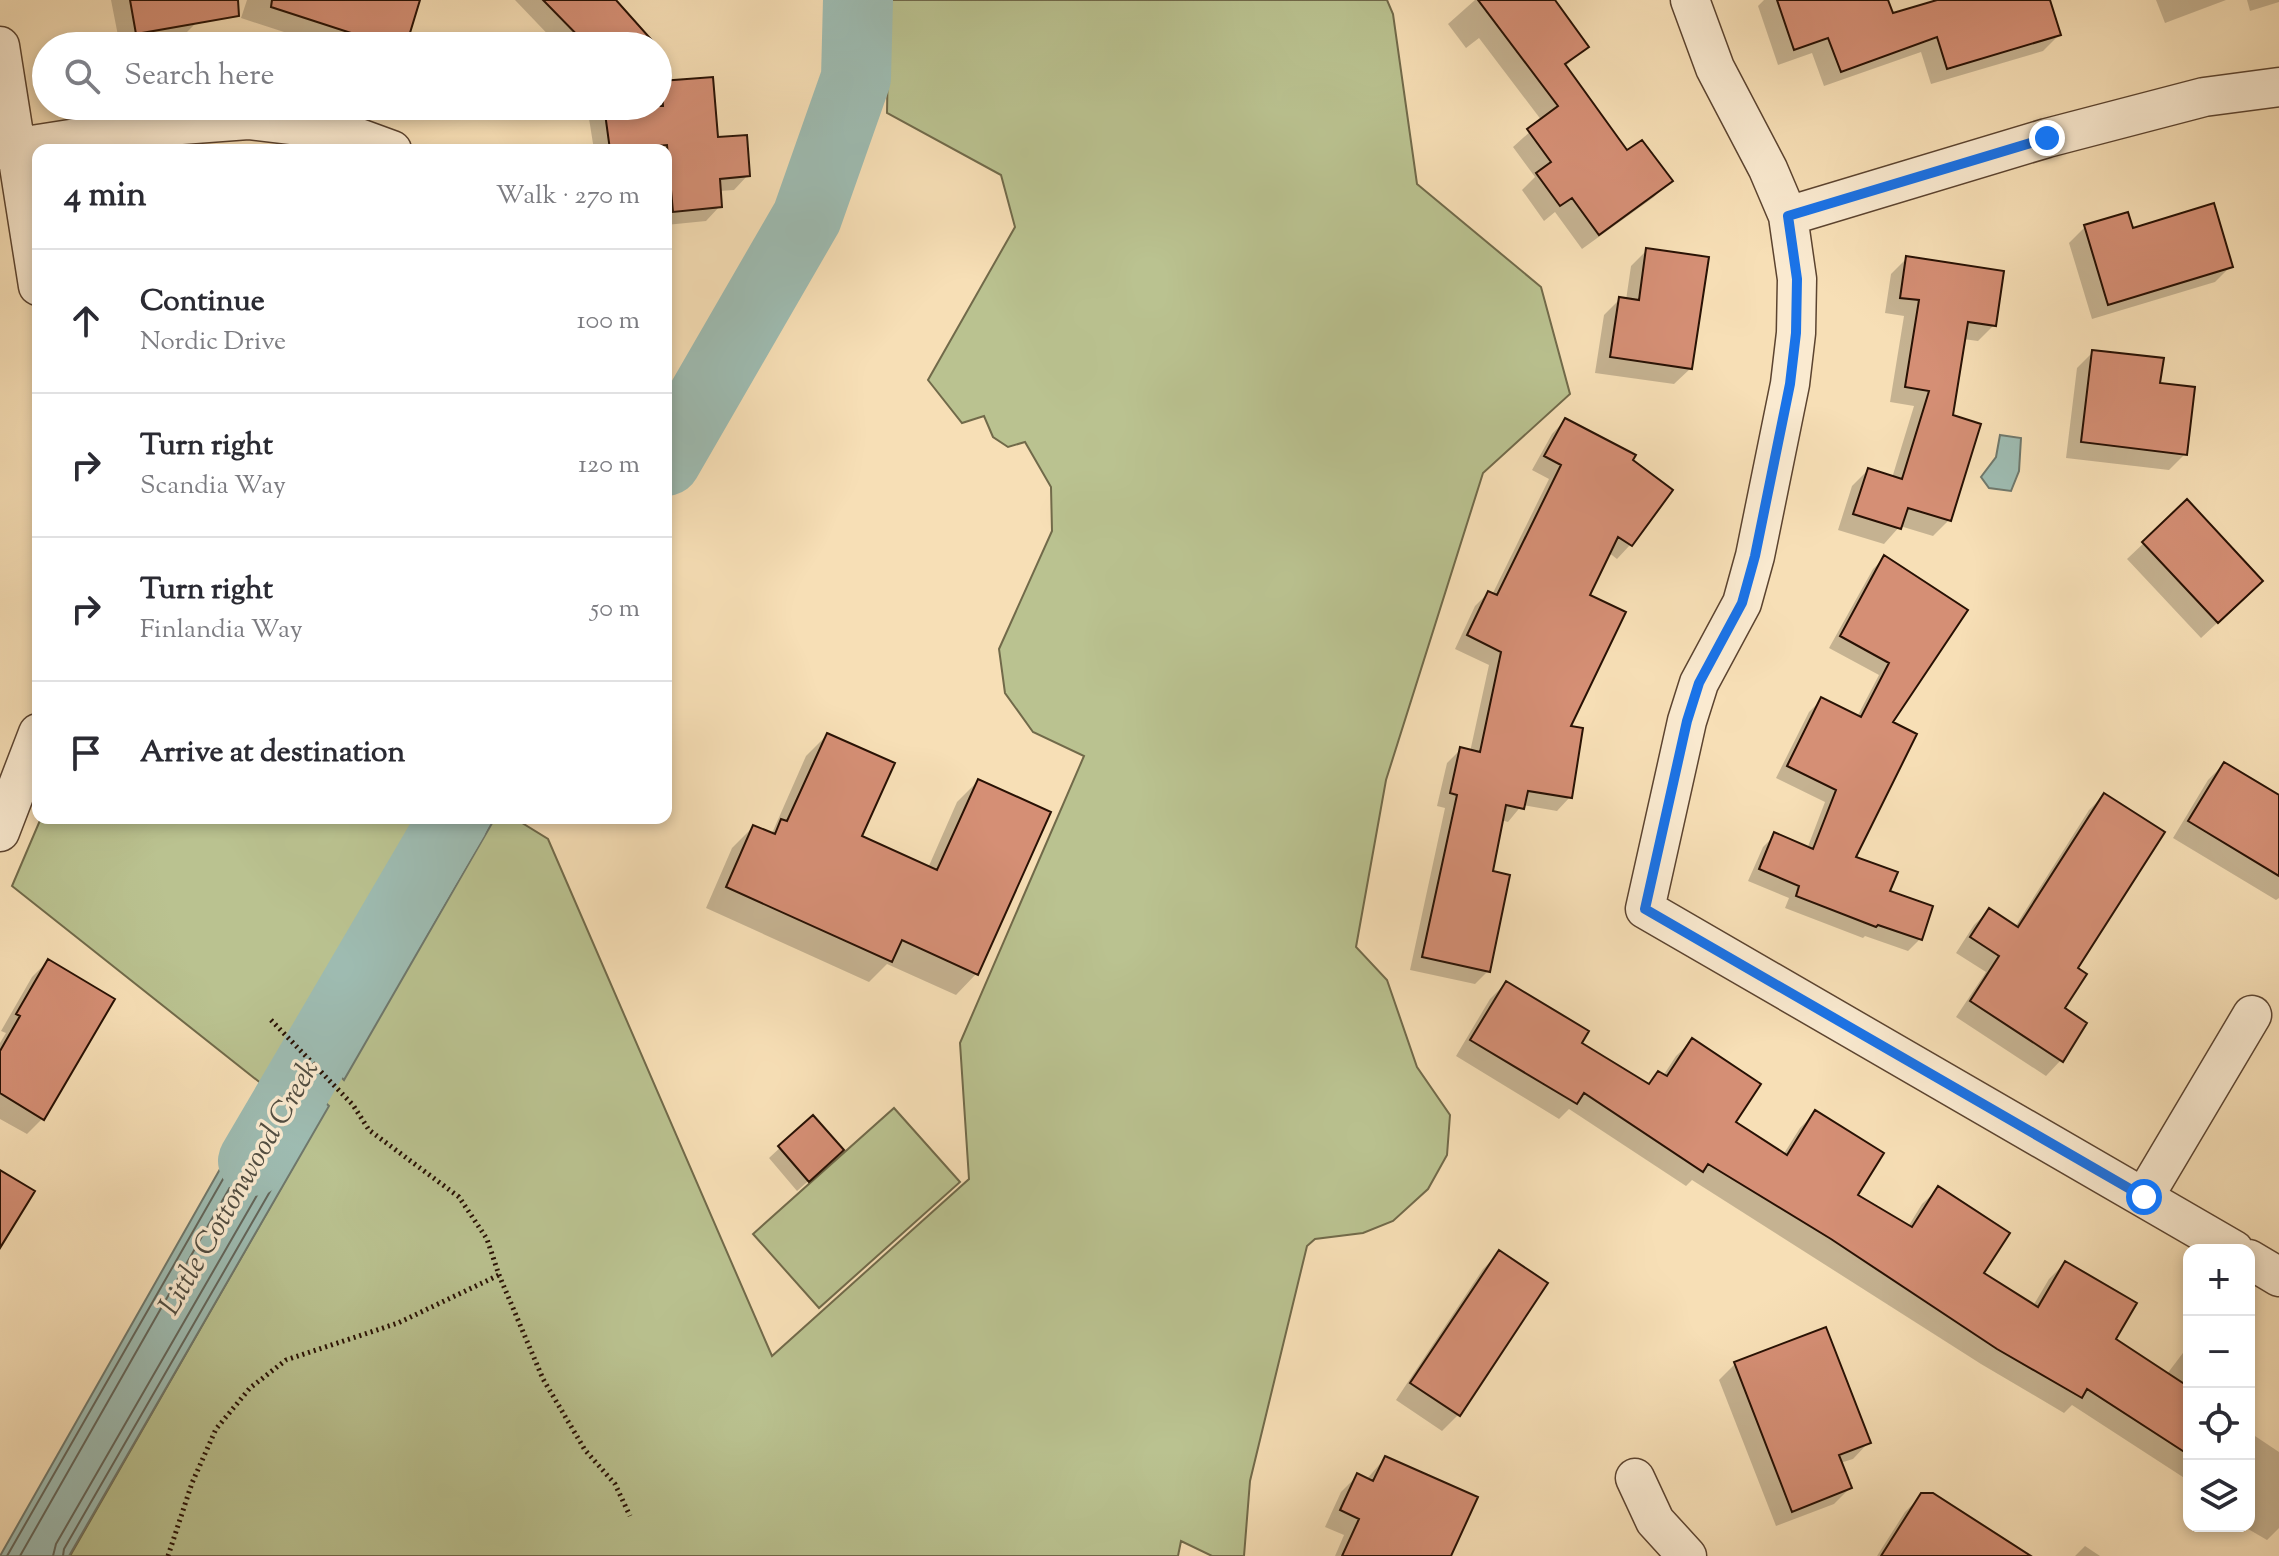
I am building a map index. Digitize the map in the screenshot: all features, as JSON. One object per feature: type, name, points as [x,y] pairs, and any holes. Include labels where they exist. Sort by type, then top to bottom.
[{"type":"street","points":[[1690,0],[1715,68],[1768,169],[1788,216],[1797,279],[1796,333],[1790,384],[1761,528],[1742,603],[1699,683],[1687,721],[1645,909],[2224,1244]]},
{"type":"street","points":[[0,46],[8,149],[32,259]]},
{"type":"street","points":[[1788,216],[2062,134],[2204,97],[2279,87]]},
{"type":"street","points":[[40,144],[141,128],[248,120],[340,131],[376,144]]},
{"type":"street","points":[[8,149],[32,145]]},
{"type":"street","points":[[0,832],[32,749]]},
{"type":"street","points":[[2144,1197],[2252,1015]]},
{"type":"street","points":[[2255,1263],[2279,1277]]},
{"type":"street","points":[[1635,1478],[1655,1521],[1687,1556]]},
{"type":"path","points":[[271,1020],[353,1105],[369,1130],[459,1197],[487,1239],[543,1379],[585,1450],[615,1484],[630,1516]]},
{"type":"path","points":[[168,1556],[192,1483],[216,1429],[250,1388],[286,1360],[398,1323],[499,1275]]},
{"type":"green space","points":[[889,0],[1387,0],[1393,14],[1417,184],[1541,287],[1570,394],[1483,473],[1386,780],[1356,947],[1387,980],[1417,1067],[1450,1115],[1447,1155],[1428,1189],[1393,1221],[1363,1233],[1315,1239],[1307,1246],[1250,1481],[1244,1556],[1212,1556],[1181,1541],[1178,1556],[70,1556],[316,1127],[12,886],[38,824],[524,824],[548,839],[772,1356],[969,1179],[960,1043],[1084,756],[1033,732],[1005,693],[999,649],[1052,531],[1051,487],[1025,442],[1008,447],[993,437],[984,416],[962,423],[928,380],[1015,227],[1001,175],[887,113]]},
{"type":"green space","points":[[894,1108],[960,1182],[819,1308],[753,1234]]},
{"type":"water","points":[[2000,435],[2021,438],[2019,471],[2011,491],[1989,488],[1981,477],[1996,457]]},
{"type":"water","points":[[423,824],[492,824],[344,1080],[298,1033]]},
{"type":"water","points":[[282,1060],[329,1106],[69,1556],[0,1556]]},
{"type":"building","points":[[130,0],[238,0],[239,16],[136,32]]},
{"type":"building","points":[[272,0],[420,0],[410,32],[348,32],[271,7]]},
{"type":"building","points":[[543,0],[616,0],[645,32],[574,32]]},
{"type":"building","points":[[1478,0],[1555,0],[1589,47],[1565,64],[1627,150],[1642,140],[1673,181],[1599,235],[1572,198],[1560,206],[1536,173],[1551,162],[1527,129],[1558,106]]},
{"type":"building","points":[[1777,0],[1888,0],[1893,13],[1937,0],[2050,0],[2061,35],[1947,69],[1937,37],[1841,72],[1828,38],[1794,50]]},
{"type":"building","points":[[713,77],[718,137],[747,135],[750,176],[720,179],[722,207],[673,212],[672,144],[609,144],[606,120],[672,120],[672,80]]},
{"type":"building","points":[[2214,203],[2233,267],[2108,305],[2084,225],[2128,212],[2133,228]]},
{"type":"building","points":[[1646,248],[1709,257],[1692,369],[1610,357],[1619,297],[1639,300]]},
{"type":"building","points":[[1906,256],[2004,271],[1996,326],[1968,322],[1953,415],[1981,424],[1951,521],[1908,508],[1901,529],[1853,514],[1868,468],[1902,479],[1929,391],[1905,387],[1919,300],[1900,298]]},
{"type":"building","points":[[2092,350],[2164,358],[2160,383],[2195,387],[2187,455],[2081,442]]},
{"type":"building","points":[[1565,418],[1636,455],[1633,460],[1673,490],[1632,546],[1618,537],[1590,595],[1626,612],[1571,726],[1583,728],[1572,798],[1528,791],[1524,809],[1506,805],[1493,871],[1510,875],[1490,972],[1422,957],[1457,795],[1450,793],[1460,747],[1480,752],[1501,652],[1467,635],[1488,591],[1497,595],[1561,465],[1544,456]]},
{"type":"building","points":[[2187,499],[2263,581],[2218,623],[2142,542]]},
{"type":"building","points":[[1884,555],[1968,610],[1893,722],[1917,734],[1856,857],[1898,872],[1890,891],[1933,906],[1922,940],[1878,925],[1876,927],[1796,896],[1799,886],[1759,869],[1774,832],[1813,849],[1836,790],[1787,766],[1821,697],[1861,717],[1889,663],[1840,636]]},
{"type":"building","points":[[827,733],[895,763],[862,836],[937,870],[978,779],[1051,812],[978,975],[902,940],[892,962],[726,887],[753,825],[775,834],[781,819],[787,821]]},
{"type":"building","points":[[2224,762],[2279,795],[2279,876],[2188,821]]},
{"type":"building","points":[[2104,793],[2165,832],[2078,968],[2087,974],[2065,1008],[2087,1023],[2063,1062],[1970,1001],[1999,956],[1970,937],[1989,908],[2018,927]]},
{"type":"building","points":[[48,959],[115,999],[44,1120],[0,1093],[0,1051],[20,1016],[16,1014]]},
{"type":"building","points":[[1506,981],[1589,1031],[1582,1043],[1649,1084],[1658,1071],[1667,1076],[1692,1038],[1761,1084],[1736,1122],[1787,1155],[1815,1110],[1884,1153],[1858,1195],[1912,1227],[1938,1186],[2010,1233],[1984,1273],[2038,1307],[2065,1261],[2137,1303],[2116,1339],[2183,1383],[2183,1451],[2087,1389],[2082,1398],[1997,1349],[1831,1239],[1708,1164],[1703,1172],[1584,1093],[1577,1104],[1470,1040]]},
{"type":"building","points":[[813,1115],[844,1150],[809,1182],[778,1146]]},
{"type":"building","points":[[0,1170],[35,1191],[0,1248]]},
{"type":"building","points":[[1499,1250],[1548,1283],[1460,1416],[1410,1383]]},
{"type":"building","points":[[1826,1327],[1871,1443],[1839,1455],[1852,1488],[1792,1512],[1734,1362]]},
{"type":"building","points":[[1385,1456],[1478,1497],[1451,1556],[1342,1556],[1359,1519],[1340,1510],[1357,1473],[1373,1481]]},
{"type":"building","points":[[1921,1493],[1933,1493],[2031,1556],[1881,1556]]},
{"type":"waterway","name":"Little Cottonwood Creek","points":[[672,451],[807,217],[856,78],[858,0]]},
{"type":"waterway","name":"Little Cottonwood Creek","points":[[253,1161],[450,824]]},
{"type":"route","points":[[2047,138],[1788,216],[1797,279],[1796,333],[1790,384],[1755,556],[1742,603],[1699,683],[1687,721],[1645,909],[2144,1197]]}]
